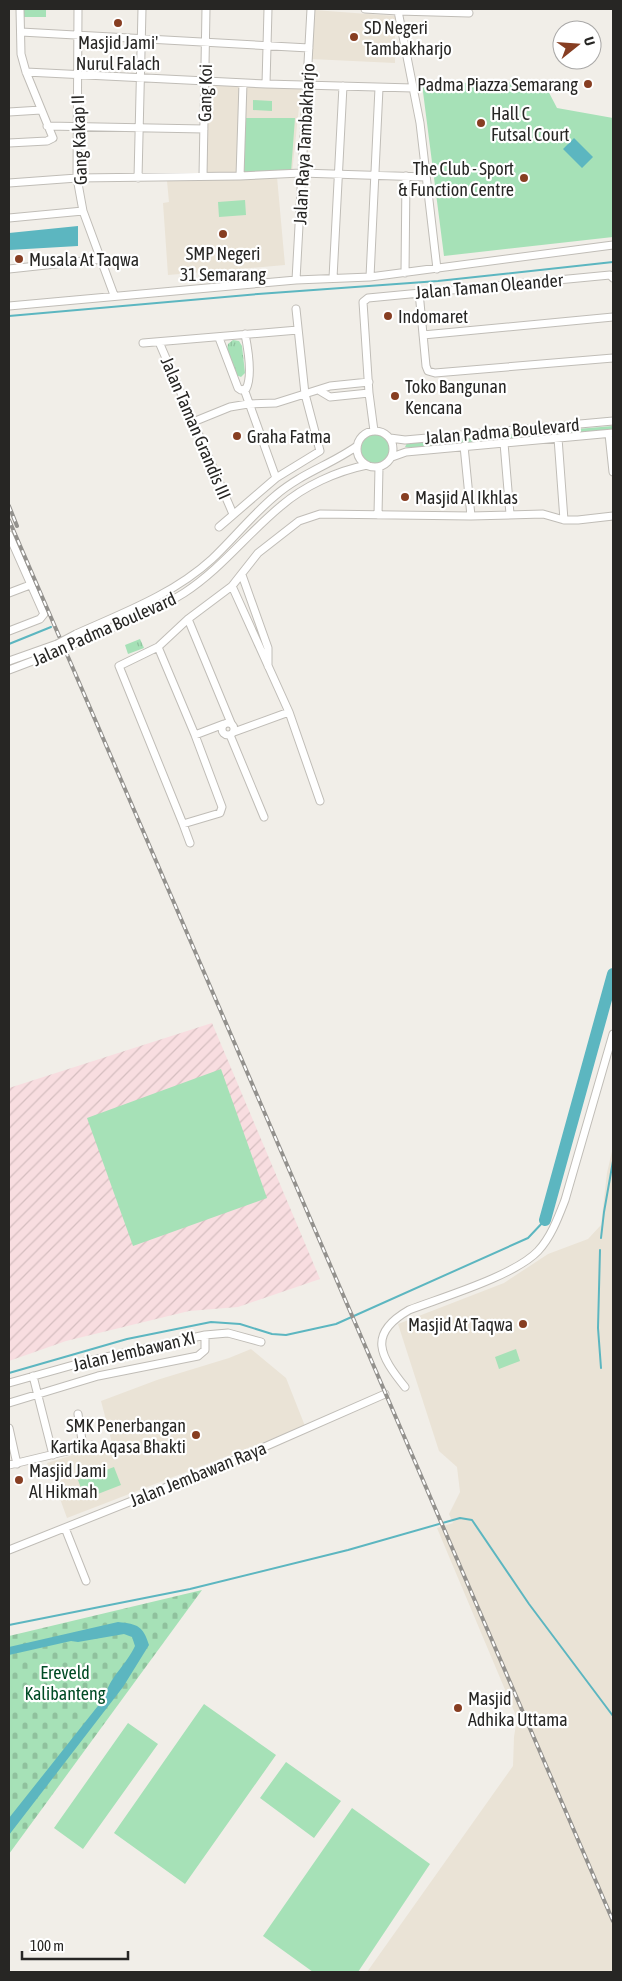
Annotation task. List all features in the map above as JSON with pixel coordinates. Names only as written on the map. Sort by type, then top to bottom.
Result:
[{"type":"street","points":[[9,143],[53,138],[53,134],[47,126],[26,72],[21,54],[20,9]]},
{"type":"street","name":"Gang Kakap II","points":[[78,9],[77,178],[83,211],[114,295]]},
{"type":"street","points":[[138,178],[142,78],[142,9]]},
{"type":"street","name":"Gang Koi","points":[[203,176],[206,9]]},
{"type":"street","points":[[266,84],[268,9]]},
{"type":"street","name":"Jalan Raya Tambakharjo","points":[[296,280],[312,9]]},
{"type":"street","points":[[365,9],[470,13]]},
{"type":"street","points":[[398,11],[413,88],[437,269]]},
{"type":"street","points":[[21,32],[309,48]]},
{"type":"street","points":[[26,72],[266,84],[413,88]]},
{"type":"street","points":[[240,176],[243,83]]},
{"type":"street","points":[[333,278],[343,86]]},
{"type":"street","points":[[370,277],[379,88]]},
{"type":"street","points":[[9,112],[41,110]]},
{"type":"street","points":[[47,126],[204,129]]},
{"type":"street","points":[[9,183],[77,178],[240,176],[301,173],[426,177]]},
{"type":"street","points":[[405,273],[406,176]]},
{"type":"street","points":[[9,218],[83,211]]},
{"type":"street","points":[[9,306],[296,280],[370,277],[613,245]]},
{"type":"street","points":[[9,269],[102,259]]},
{"type":"street","name":"Jalan Taman Oleander","points":[[368,382],[363,302],[368,298],[612,276]]},
{"type":"street","points":[[419,292],[426,366],[428,371],[435,374],[613,358]]},
{"type":"street","points":[[219,527],[276,478],[317,453],[321,448],[305,394],[296,309]]},
{"type":"street","points":[[423,335],[613,317]]},
{"type":"street","points":[[144,343],[298,330]]},
{"type":"street","points":[[245,334],[249,360],[248,384],[244,390],[276,478]]},
{"type":"street","points":[[219,338],[238,388],[244,390]]},
{"type":"street","name":"Jalan Taman Grandis III","points":[[159,342],[233,514]]},
{"type":"street","points":[[192,422],[230,407],[276,403],[320,391],[330,386],[368,382],[374,431]]},
{"type":"street","points":[[342,385],[343,395]]},
{"type":"street","points":[[320,391],[330,397],[369,393]]},
{"type":"street","name":"Jalan Padma Boulevard","points":[[390,438],[405,440],[613,421]]},
{"type":"street","points":[[374,431],[386,434],[393,444],[392,457],[389,462],[379,467],[367,466],[359,457],[357,446],[363,435],[374,431]]},
{"type":"street","points":[[611,433],[613,472]]},
{"type":"street","name":"Jalan Padma Boulevard","points":[[392,457],[406,452],[611,433]]},
{"type":"street","points":[[558,438],[564,520]]},
{"type":"street","points":[[504,443],[510,514]]},
{"type":"street","name":"Jalan Padma Boulevard","points":[[9,670],[78,638],[182,582],[212,559],[252,516],[278,493],[357,446]]},
{"type":"street","points":[[464,446],[471,516]]},
{"type":"street","name":"Jalan Padma Boulevard","points":[[78,638],[157,608],[184,593],[217,568],[281,506],[296,495],[350,469],[367,466]]},
{"type":"street","points":[[378,515],[379,467]]},
{"type":"street","points":[[190,843],[119,668],[120,664],[158,647],[188,619],[232,586],[258,554],[299,521],[320,514],[471,516],[543,514],[564,520],[613,516]]},
{"type":"street","points":[[9,535],[44,614],[40,620],[9,631]]},
{"type":"street","points":[[242,575],[268,648],[268,666]]},
{"type":"street","points":[[9,593],[30,585]]},
{"type":"street","points":[[232,586],[289,712],[320,801]]},
{"type":"street","points":[[188,619],[227,724]]},
{"type":"street","points":[[158,647],[195,735],[222,810],[211,816],[183,824]]},
{"type":"street","name":"Jalan Padma Boulevard","points":[[9,661],[58,648]]},
{"type":"street","points":[[227,724],[222,728],[223,733],[232,733],[289,712]]},
{"type":"street","points":[[195,735],[227,724],[234,727],[232,733],[264,818]]},
{"type":"street","points":[[405,1387],[394,1373],[382,1352],[383,1334],[388,1326],[408,1310],[494,1277],[529,1258],[543,1244],[556,1224],[565,1200],[613,1034]]},
{"type":"street","name":"Jalan Jembawan XI","points":[[9,1383],[110,1356],[205,1335],[228,1333],[261,1342]]},
{"type":"street","points":[[9,1403],[98,1376],[198,1356],[205,1350],[205,1335]]},
{"type":"street","points":[[33,1376],[53,1455]]},
{"type":"street","name":"Jalan Jembawan Raya","points":[[10,1550],[264,1448],[385,1394]]},
{"type":"street","points":[[78,1414],[83,1447]]},
{"type":"street","points":[[9,1428],[17,1464]]},
{"type":"street","points":[[9,1465],[92,1445]]},
{"type":"street","points":[[65,1528],[86,1581]]},
{"type":"street","points":[[9,1541],[10,1550]]},
{"type":"shaded area","name":"SD Negeri Tambakharjo","points":[[314,10],[395,16],[395,63],[311,59]]},
{"type":"shaded area","points":[[207,83],[301,88],[292,173],[205,175]]},
{"type":"shaded area","name":"SMP Negeri 31 Semarang","points":[[277,177],[285,265],[168,275],[163,203],[169,202],[167,181]]},
{"type":"shaded area","points":[[212,1023],[320,1279],[238,1307],[189,1311],[66,1341],[9,1361],[9,1088]]},
{"type":"shaded area","points":[[613,1147],[613,1972],[367,1972],[513,1766],[517,1718],[437,1528],[453,1523],[449,1514],[460,1492],[457,1467],[439,1451],[398,1324],[504,1283],[548,1254],[588,1239],[601,1225],[607,1173]]},
{"type":"shaded area","name":"SMK Penerbangan Kartika Aqasa Bhakti","points":[[251,1349],[286,1378],[305,1426],[67,1518],[47,1463],[112,1443],[101,1401]]},
{"type":"green space","points":[[24,9],[46,9],[46,17],[24,17]]},
{"type":"green space","name":"The Club - Sport & Function Centre","points":[[543,81],[557,108],[613,118],[613,237],[444,256],[422,84]]},
{"type":"green space","points":[[253,100],[272,101],[272,111],[253,110]]},
{"type":"green space","points":[[245,118],[295,118],[291,172],[242,174]]},
{"type":"green space","points":[[245,200],[246,215],[219,217],[218,202]]},
{"type":"green space","points":[[233,340],[239,341],[242,346],[245,373],[241,377],[236,375],[227,350],[228,344]]},
{"type":"green space","points":[[613,426],[613,431],[405,447],[407,443]]},
{"type":"green space","points":[[376,434],[386,439],[391,449],[386,459],[376,464],[366,459],[361,449],[366,439]]},
{"type":"green space","points":[[140,639],[144,648],[128,654],[125,645]]},
{"type":"green space","points":[[221,1069],[267,1198],[133,1246],[87,1118]]},
{"type":"green space","points":[[516,1349],[520,1361],[499,1369],[495,1357]]},
{"type":"green space","points":[[114,1467],[121,1485],[85,1499],[78,1480]]},
{"type":"green space","name":"Ereveld Kalibanteng","points":[[202,1590],[9,1854],[9,1636]]},
{"type":"green space","points":[[204,1704],[276,1755],[185,1884],[114,1833]]},
{"type":"green space","points":[[128,1723],[158,1744],[83,1849],[54,1828]]},
{"type":"green space","points":[[286,1762],[341,1801],[314,1838],[260,1798]]},
{"type":"green space","points":[[352,1808],[430,1864],[358,1972],[313,1972],[263,1936]]},
{"type":"water","points":[[574,138],[593,157],[582,168],[563,149]]},
{"type":"water","points":[[78,226],[78,246],[9,250],[9,233]]},
{"type":"water","points":[[118,1622],[139,1627],[149,1645],[123,1687],[9,1835],[9,1818],[105,1697],[110,1684],[135,1646],[132,1637],[124,1634],[78,1642],[71,1641],[9,1655],[9,1647]]},
{"type":"waterway","points":[[9,316],[258,294],[438,281],[613,262]]},
{"type":"waterway","points":[[9,644],[51,627]]},
{"type":"waterway","points":[[545,1220],[613,974]]},
{"type":"waterway","points":[[601,1238],[613,1161]]},
{"type":"waterway","points":[[9,1373],[127,1339],[211,1322],[240,1324],[272,1334],[286,1335],[336,1324],[528,1238],[545,1220]]},
{"type":"waterway","points":[[600,1250],[598,1328],[601,1368]]},
{"type":"waterway","points":[[9,1625],[190,1589],[348,1550],[460,1518],[472,1520],[529,1604],[613,1716]]},
{"type":"railway","points":[[9,506],[17,526]]},
{"type":"railway","points":[[9,520],[613,1921]]},
{"type":"place","name":"Masjid Jami' Nurul Falach","points":[[118,23]]},
{"type":"place","name":"SD Negeri Tambakharjo","points":[[354,37]]},
{"type":"place","name":"Padma Piazza Semarang","points":[[588,84]]},
{"type":"place","name":"Hall C Futsal Court","points":[[481,123]]},
{"type":"place","name":"The Club - Sport & Function Centre","points":[[524,178]]},
{"type":"place","name":"SMP Negeri 31 Semarang","points":[[223,234]]},
{"type":"place","name":"Musala At Taqwa","points":[[19,259]]},
{"type":"place","name":"Indomaret","points":[[388,316]]},
{"type":"place","name":"Toko Bangunan Kencana","points":[[395,396]]},
{"type":"place","name":"Graha Fatma","points":[[237,436]]},
{"type":"place","name":"Masjid Al Ikhlas","points":[[405,497]]},
{"type":"place","name":"Masjid At Taqwa","points":[[523,1324]]},
{"type":"place","name":"SMK Penerbangan Kartika Aqasa Bhakti","points":[[196,1435]]},
{"type":"place","name":"Masjid Jami Al Hikmah","points":[[19,1480]]},
{"type":"place","name":"Masjid Adhika Uttama","points":[[458,1708]]}]
